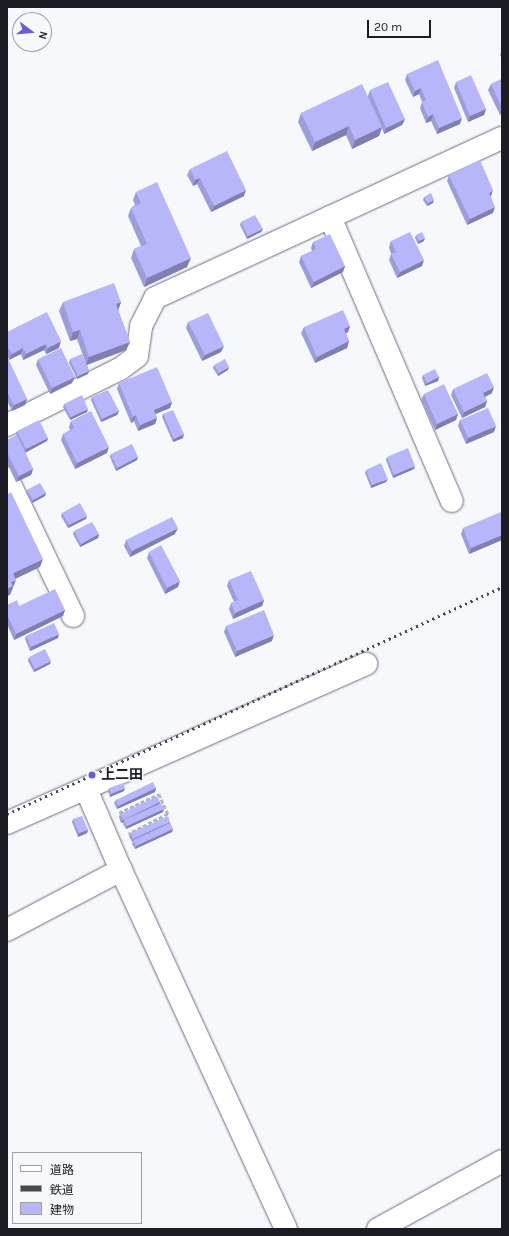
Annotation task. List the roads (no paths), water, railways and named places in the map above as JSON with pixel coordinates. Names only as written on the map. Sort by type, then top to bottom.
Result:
[{"type":"street","points":[[7,425],[120,369],[137,356],[141,326],[155,298],[502,138]]},
{"type":"street","points":[[330,217],[452,501]]},
{"type":"street","points":[[7,478],[73,616]]},
{"type":"street","points":[[7,824],[366,664]]},
{"type":"street","points":[[89,796],[120,870],[286,1229]]},
{"type":"street","points":[[7,930],[120,870]]},
{"type":"street","points":[[378,1229],[502,1161]]},
{"type":"railway","points":[[7,814],[502,587]]},
{"type":"place","name":"上二田","points":[[92,775]]}]
